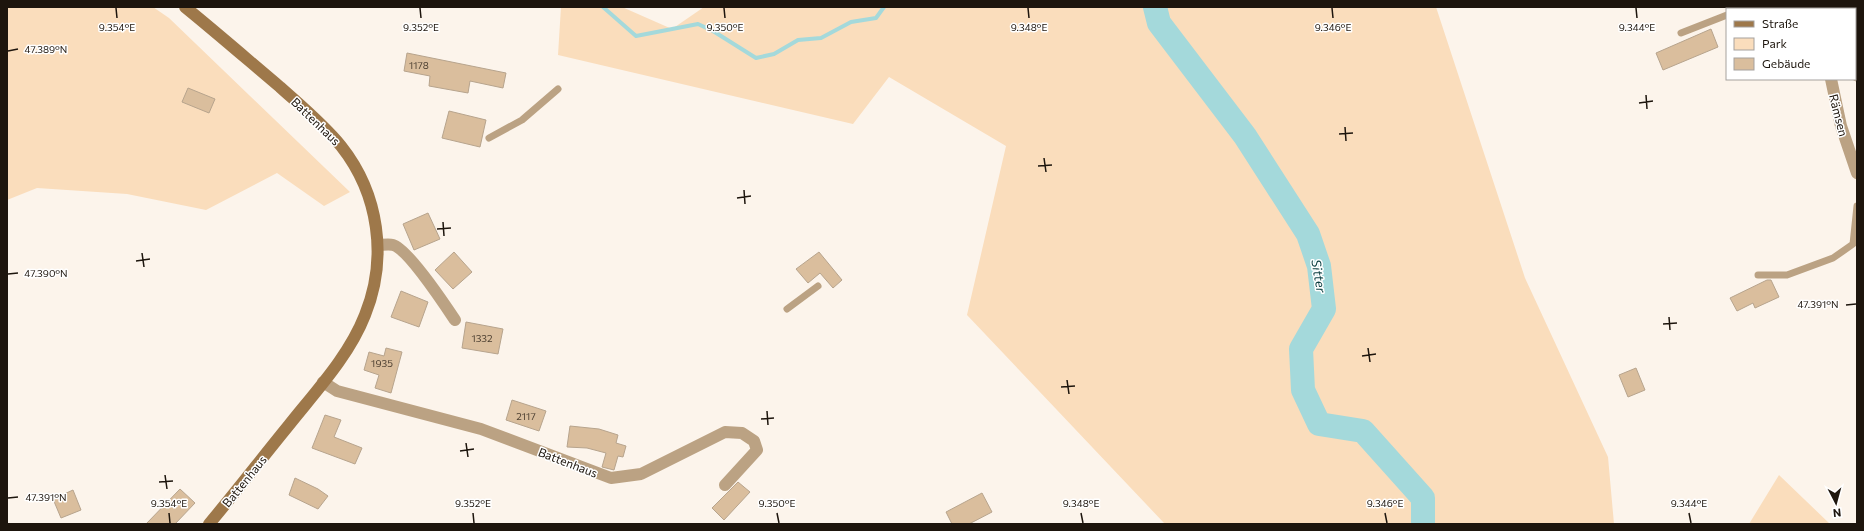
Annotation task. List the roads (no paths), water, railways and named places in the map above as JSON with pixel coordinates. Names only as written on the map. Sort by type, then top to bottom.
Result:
[{"type":"street","name":"Battenhaus","points":[[185,7],[306,110],[330,132],[342,146],[365,185],[375,217],[378,245],[375,282],[365,316],[350,344],[323,382],[209,524]]},
{"type":"street","name":"Rämsen","points":[[1831,80],[1841,126],[1857,173]]},
{"type":"street","points":[[378,245],[394,245],[401,250],[429,282],[455,320]]},
{"type":"street","name":"Battenhaus","points":[[323,382],[337,391],[481,429],[610,478],[641,474],[725,432],[742,433],[754,441],[757,450],[725,485]]},
{"type":"lane","points":[[1681,33],[1726,16]]},
{"type":"lane","points":[[489,138],[522,120],[558,89]]},
{"type":"lane","points":[[1758,275],[1787,275],[1833,258],[1853,244],[1857,206]]},
{"type":"lane","points":[[787,309],[818,286]]},
{"type":"waterway","points":[[603,7],[636,36],[698,24],[713,31],[756,58],[774,54],[798,40],[821,38],[851,22],[876,18],[884,7]]},
{"type":"waterway","name":"Sitter","points":[[1155,7],[1159,23],[1245,136],[1308,234],[1319,266],[1324,309],[1301,349],[1303,390],[1319,424],[1363,431],[1423,498],[1423,524]]}]
